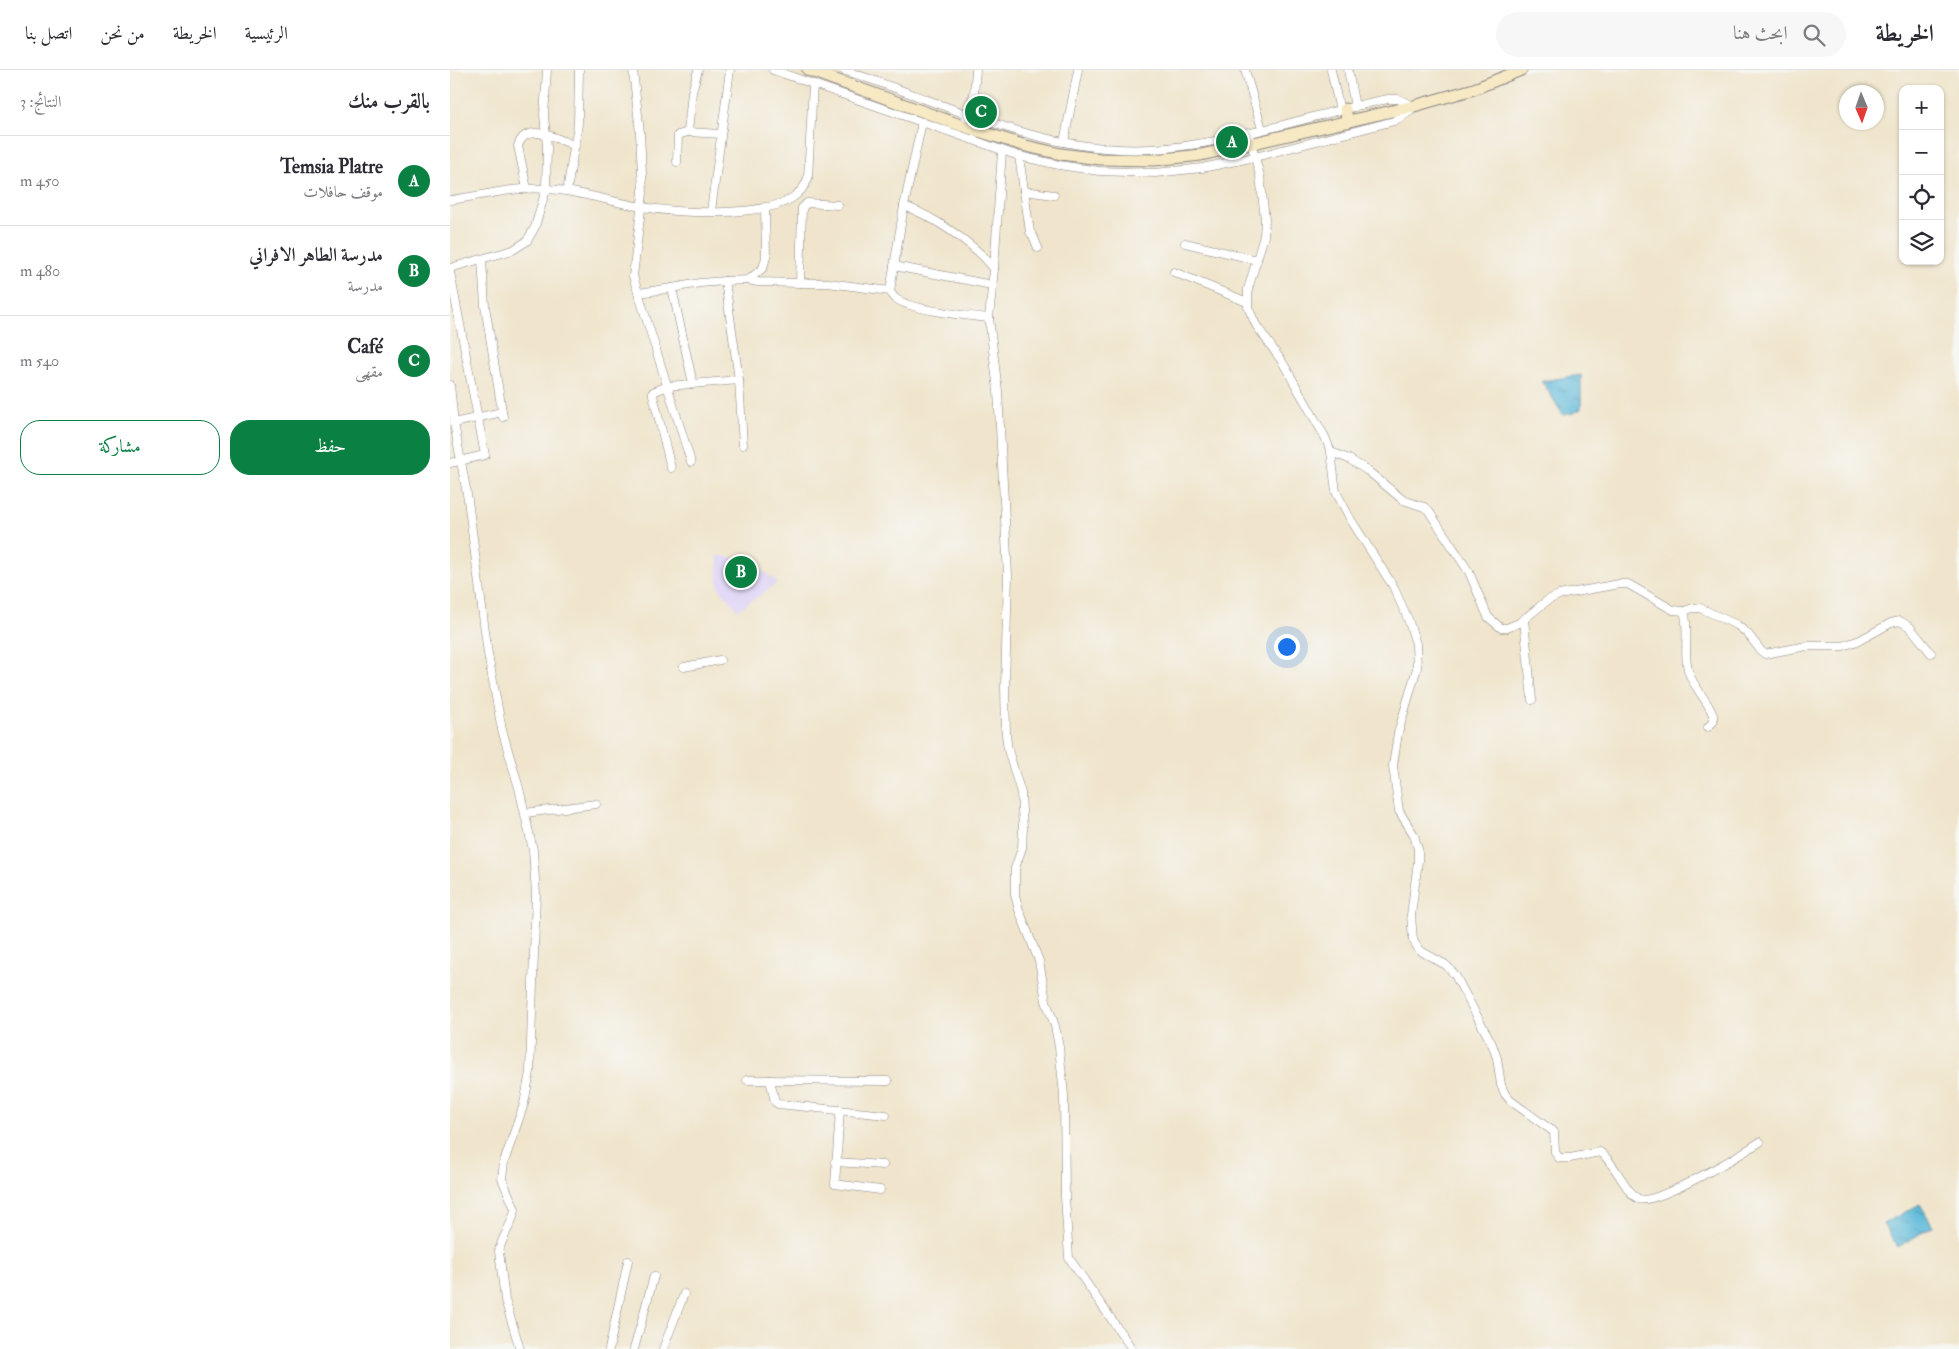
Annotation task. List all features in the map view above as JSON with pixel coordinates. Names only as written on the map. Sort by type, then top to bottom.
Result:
[{"type":"main road","points":[[808,70],[829,83],[961,131],[1026,146],[1072,149],[1119,160],[1201,156],[1414,106],[1474,89],[1521,70]]},
{"type":"main road","points":[[1346,109],[1348,122]]},
{"type":"main road","points":[[1072,149],[1077,168]]},
{"type":"main road","points":[[1118,172],[1119,160]]},
{"type":"street","points":[[450,268],[513,250],[527,241],[539,218],[546,188],[544,115],[547,70]]},
{"type":"street","points":[[567,191],[578,124],[579,70]]},
{"type":"street","points":[[633,70],[640,133],[643,207],[633,276],[691,462]]},
{"type":"street","points":[[688,132],[692,92],[698,70]]},
{"type":"street","points":[[711,211],[730,70]]},
{"type":"street","points":[[773,70],[813,84],[829,83]]},
{"type":"street","points":[[847,70],[967,114],[1072,149],[1128,150],[1199,144],[1388,99],[1398,99],[1414,106],[1394,121],[1255,157],[1202,168],[1155,173],[1118,172],[1077,168],[1019,156],[1002,151],[961,131],[967,114],[976,86],[976,70]]},
{"type":"street","points":[[1072,149],[1078,70]]},
{"type":"street","points":[[1245,70],[1262,129]]},
{"type":"street","points":[[1331,70],[1346,109]]},
{"type":"street","points":[[1346,109],[1348,70]]},
{"type":"street","points":[[450,200],[546,188],[643,207],[711,211],[766,207],[792,199],[805,187],[809,169],[813,84]]},
{"type":"street","points":[[924,117],[904,206],[890,290],[895,298],[918,307],[944,313],[989,318]]},
{"type":"street","points":[[677,162],[678,135],[688,132],[721,134]]},
{"type":"street","points":[[1248,132],[1263,190],[1265,219],[1264,236],[1248,289],[1247,302],[1250,314],[1283,363],[1321,429],[1331,452],[1336,492],[1393,586],[1408,618],[1416,644],[1417,668],[1398,733],[1393,766],[1399,811],[1414,835],[1418,849],[1411,915],[1413,940],[1418,950],[1446,965],[1455,975],[1492,1044],[1497,1058],[1503,1090],[1511,1101],[1554,1132],[1555,1152],[1558,1157],[1567,1159],[1600,1152],[1610,1161],[1632,1194],[1640,1200],[1652,1198],[1672,1190],[1727,1163],[1760,1142]]},
{"type":"street","points":[[527,189],[518,146],[519,140],[530,133],[546,134],[575,146]]},
{"type":"street","points":[[1002,151],[989,318],[998,391],[1008,575],[1004,687],[1006,743],[1021,793],[1024,828],[1022,848],[1015,868],[1015,895],[1039,961],[1046,1000],[1055,1026],[1059,1047],[1064,1095],[1065,1197],[1069,1258],[1132,1349]]},
{"type":"street","points":[[1019,156],[1030,232],[1038,248]]},
{"type":"street","points":[[1024,191],[1054,195]]},
{"type":"street","points":[[800,282],[802,208],[807,203],[838,205]]},
{"type":"street","points":[[904,206],[915,209],[959,237],[994,269]]},
{"type":"street","points":[[748,280],[760,271],[765,264],[766,207]]},
{"type":"street","points":[[1185,243],[1257,260]]},
{"type":"street","points":[[454,423],[478,416],[502,414],[485,306],[482,260]]},
{"type":"street","points":[[894,266],[992,285]]},
{"type":"street","points":[[450,272],[485,455],[450,463]]},
{"type":"street","points":[[1174,272],[1247,302]]},
{"type":"street","points":[[639,293],[700,283],[748,280],[758,282],[828,283],[890,290]]},
{"type":"street","points":[[725,281],[739,380],[743,446]]},
{"type":"street","points":[[672,288],[693,384]]},
{"type":"street","points":[[671,468],[653,392],[668,386],[739,380]]},
{"type":"street","points":[[450,385],[490,662],[502,730],[525,813],[533,850],[536,894],[532,1036],[528,1086],[504,1162],[504,1183],[515,1209],[500,1244],[499,1251],[506,1300],[520,1349]]},
{"type":"street","points":[[1331,452],[1349,459],[1368,471],[1398,497],[1428,510],[1469,572],[1488,617],[1501,628],[1507,628],[1524,620],[1553,597],[1570,592],[1623,584],[1635,587],[1673,610],[1684,611],[1700,608],[1741,628],[1751,637],[1760,652],[1766,654],[1807,646],[1843,646],[1900,621],[1910,627],[1931,653]]},
{"type":"street","points":[[1684,611],[1688,626],[1686,648],[1688,671],[1713,715],[1713,722],[1708,727]]},
{"type":"street","points":[[1524,620],[1532,700]]},
{"type":"street","points":[[684,667],[720,660]]},
{"type":"street","points":[[525,813],[596,804]]},
{"type":"street","points":[[747,1080],[888,1081]]},
{"type":"street","points":[[770,1080],[778,1104],[886,1115]]},
{"type":"street","points":[[840,1110],[835,1184],[880,1190]]},
{"type":"street","points":[[835,1162],[882,1165]]},
{"type":"street","points":[[609,1349],[628,1261]]},
{"type":"street","points":[[634,1349],[654,1276]]},
{"type":"street","points":[[662,1349],[684,1294]]},
{"type":"shaded area","points":[[718,555],[751,561],[778,583],[738,610],[718,587]]},
{"type":"water","points":[[1581,375],[1581,409],[1563,415],[1542,381]]},
{"type":"water","points":[[1920,1204],[1933,1226],[1898,1247],[1883,1224]]},
{"type":"place","name":"Café","points":[[981,112]]},
{"type":"place","name":"Temsia Platre","points":[[1232,142]]},
{"type":"place","name":"مدرسة الطاهر الافراني","points":[[741,572]]}]
